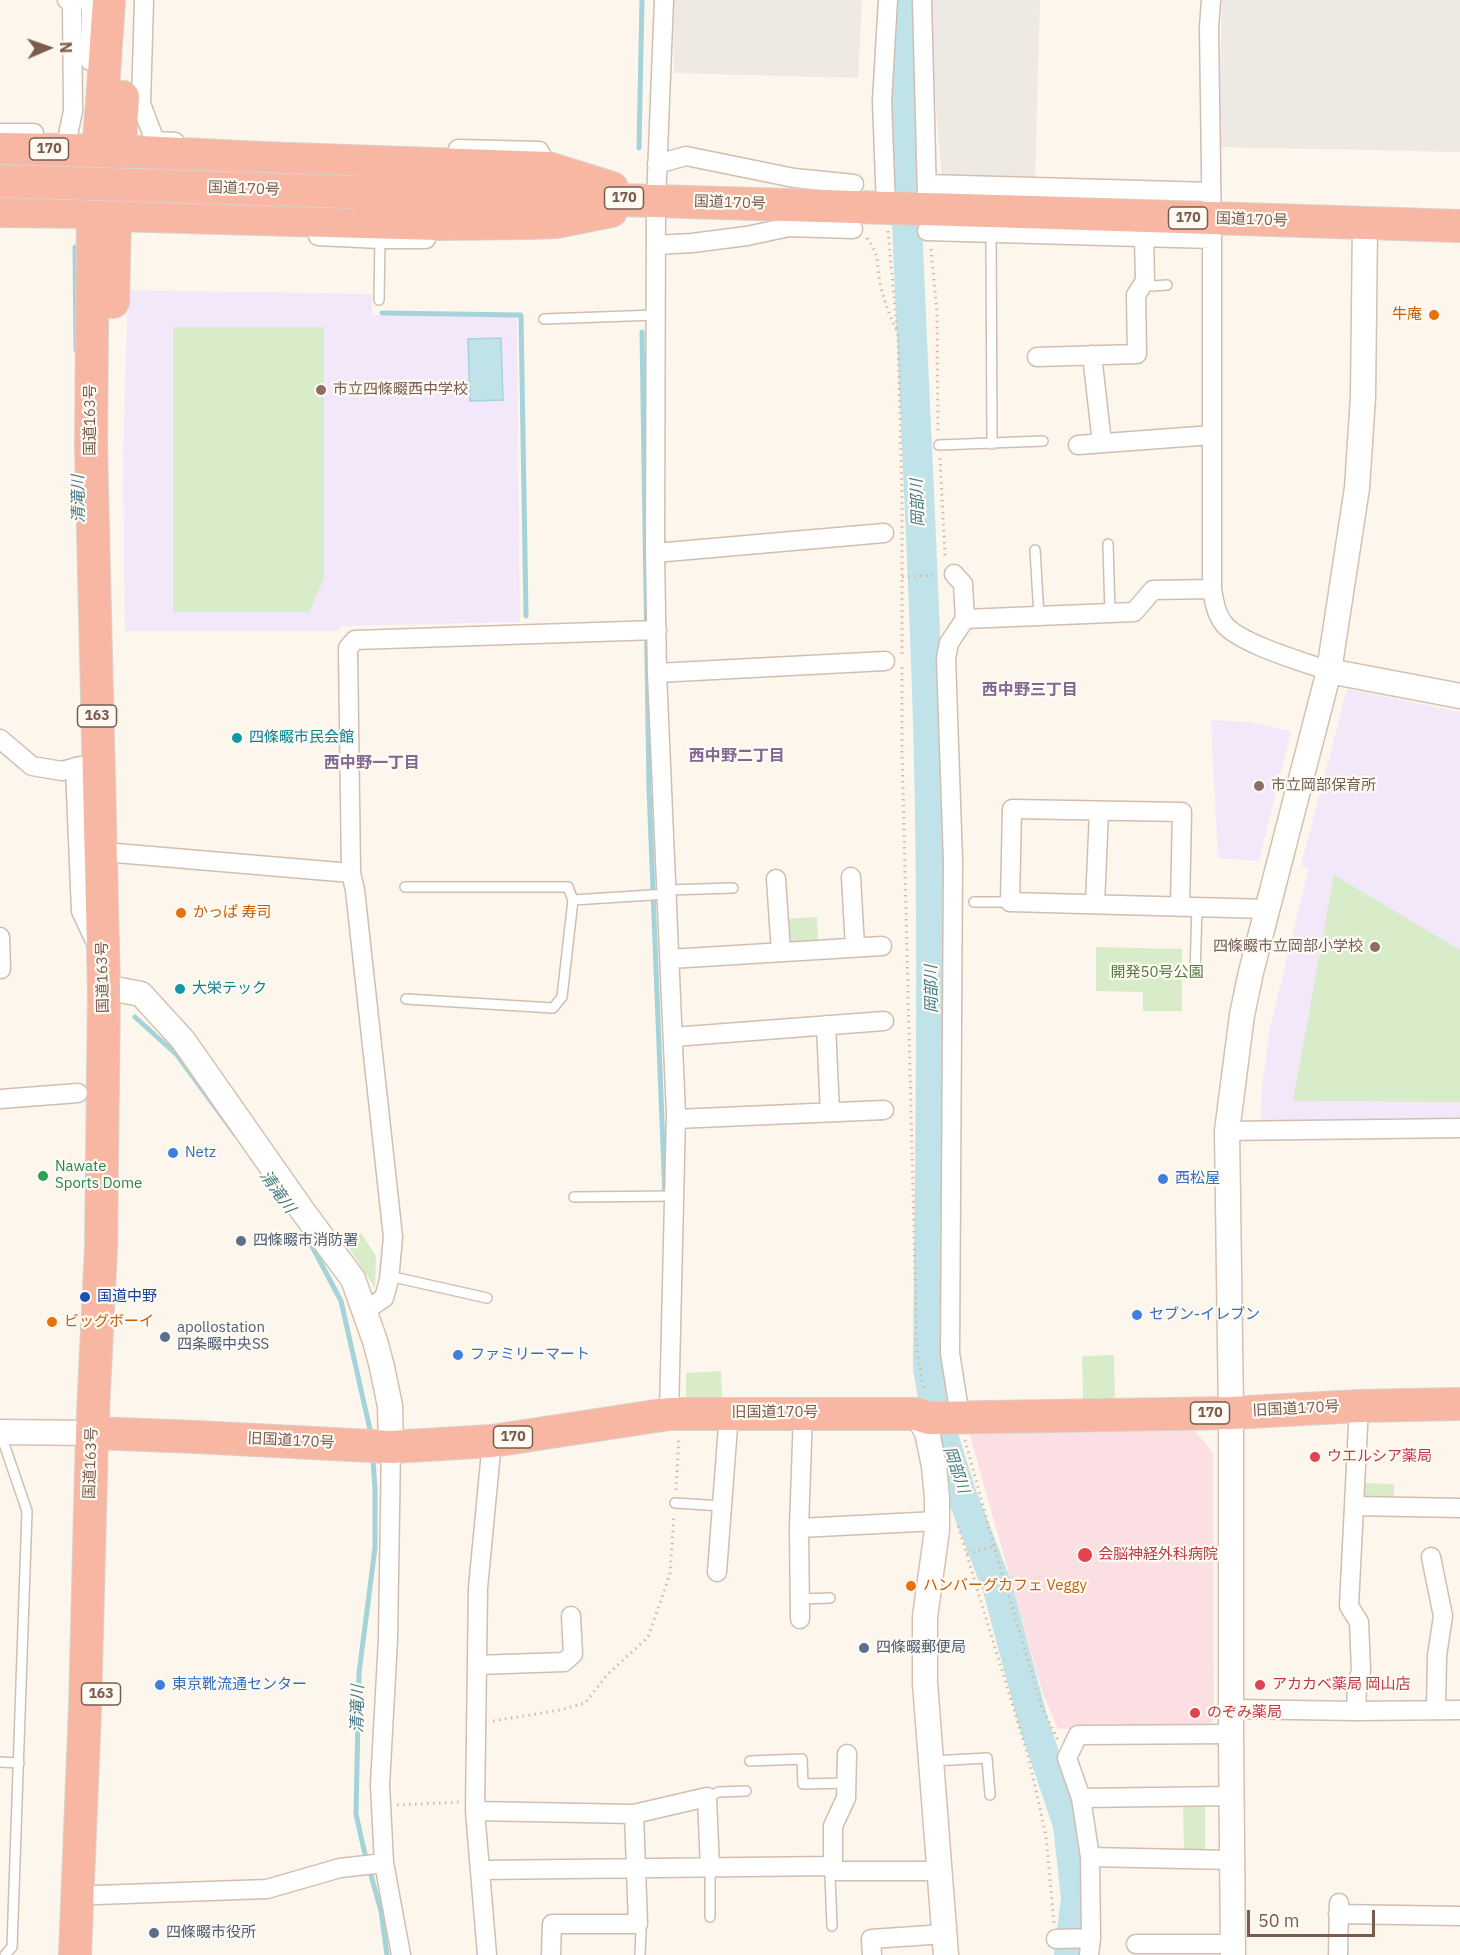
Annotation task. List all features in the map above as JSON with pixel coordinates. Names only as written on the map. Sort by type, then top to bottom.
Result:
[{"type":"highway","name":"国道163号","points":[[109,0],[102,103],[109,151]]},
{"type":"highway","name":"国道163号","points":[[112,990],[103,955],[87,765],[91,446],[109,151],[130,0]]},
{"type":"highway","name":"170","points":[[0,149],[548,168],[656,201]]},
{"type":"highway","name":"国道170号","points":[[0,181],[1460,226]]},
{"type":"highway","name":"170","points":[[0,211],[437,224],[556,222],[656,201]]},
{"type":"highway","name":"国道163号","points":[[94,1955],[101,1248],[116,853],[104,213]]},
{"type":"highway","name":"旧国道170号","points":[[100,1433],[391,1447],[492,1441],[675,1414],[802,1413],[960,1416],[1231,1413],[1359,1406],[1460,1404]]},
{"type":"highway","name":"国道163号","points":[[75,1955],[85,1708],[100,1433]]},
{"type":"street","points":[[144,0],[141,104],[155,141],[539,152],[548,168]]},
{"type":"street","points":[[664,0],[656,201],[655,553],[664,893],[676,1119],[668,1196],[675,1414]]},
{"type":"street","points":[[888,0],[882,101],[913,208]]},
{"type":"street","points":[[913,208],[922,0]]},
{"type":"street","points":[[1211,0],[1209,28],[1212,589],[1215,606],[1225,624],[1250,642],[1329,671],[1460,696]]},
{"type":"street","points":[[65,150],[73,111],[75,1],[91,10],[90,93],[102,103]]},
{"type":"street","points":[[0,133],[34,134]]},
{"type":"street","points":[[657,164],[686,156],[794,178],[854,184]]},
{"type":"street","points":[[913,208],[991,233],[1144,237],[1211,217]]},
{"type":"street","points":[[152,228],[380,239],[526,238],[556,222]]},
{"type":"street","points":[[1136,1944],[1233,1950],[1231,1413],[1227,1131],[1242,1015],[1329,671],[1357,488],[1363,397],[1365,223]]},
{"type":"street","points":[[656,245],[747,236],[789,227],[857,230]]},
{"type":"street","points":[[1037,357],[1137,354],[1136,295],[1145,281],[1144,237]]},
{"type":"street","points":[[1092,355],[1102,443]]},
{"type":"street","points":[[1078,445],[1212,435]]},
{"type":"street","points":[[655,553],[884,533]]},
{"type":"street","points":[[954,574],[963,584],[965,619],[949,644],[946,658],[953,861],[950,1353],[960,1416]]},
{"type":"street","points":[[965,619],[1134,612],[1153,590],[1212,589]]},
{"type":"street","points":[[364,1311],[384,1298],[393,1237],[355,890],[351,873],[348,648],[355,640],[657,630]]},
{"type":"street","points":[[657,673],[885,661]]},
{"type":"street","points":[[0,739],[32,766],[62,771],[87,765]]},
{"type":"street","points":[[1188,907],[1182,812],[1012,809],[1010,902],[1095,904],[1188,907],[1268,909]]},
{"type":"street","points":[[1095,904],[1099,811]]},
{"type":"street","points":[[116,853],[351,873]]},
{"type":"street","points":[[851,877],[855,947]]},
{"type":"street","points":[[776,879],[781,952]]},
{"type":"street","points":[[0,938],[1,969]]},
{"type":"street","points":[[669,959],[882,946]]},
{"type":"street","points":[[112,990],[141,994],[183,1040],[353,1279],[375,1341],[390,1406],[391,1447],[388,1639],[380,1785],[382,1863],[401,1955]]},
{"type":"street","points":[[673,1037],[884,1021]]},
{"type":"street","points":[[826,1025],[830,1112]]},
{"type":"street","points":[[0,1099],[78,1093]]},
{"type":"street","points":[[676,1119],[884,1110]]},
{"type":"street","points":[[1227,1131],[1460,1128]]},
{"type":"street","points":[[1356,1711],[1361,1670],[1359,1622],[1349,1606],[1359,1406]]},
{"type":"street","points":[[717,1572],[729,1413]]},
{"type":"street","points":[[800,1619],[799,1528],[802,1413]]},
{"type":"street","points":[[872,1955],[871,1939],[946,1945],[925,1683],[925,1617],[948,1523],[923,1416]]},
{"type":"street","points":[[0,1432],[100,1433]]},
{"type":"street","points":[[487,1955],[476,1806],[476,1724],[478,1587],[492,1441]]},
{"type":"street","points":[[1354,1506],[1460,1508]]},
{"type":"street","points":[[799,1528],[948,1523]]},
{"type":"street","points":[[1431,1557],[1443,1617],[1437,1656],[1436,1710]]},
{"type":"street","points":[[477,1665],[564,1662],[573,1654],[571,1616]]},
{"type":"street","points":[[1231,1709],[1460,1710]]},
{"type":"street","points":[[1056,1939],[1090,1947],[1090,1857],[1081,1798],[1067,1758],[1078,1735],[1231,1734]]},
{"type":"street","points":[[833,1869],[833,1826],[846,1798],[847,1754]]},
{"type":"street","points":[[1081,1798],[1231,1796]]},
{"type":"street","points":[[476,1806],[634,1814],[707,1797],[710,1868]]},
{"type":"street","points":[[551,1955],[552,1924],[638,1924],[634,1814]]},
{"type":"street","points":[[1090,1857],[1232,1860]]},
{"type":"street","points":[[96,1895],[267,1888],[340,1868],[382,1863]]},
{"type":"street","points":[[480,1870],[710,1868],[940,1871]]},
{"type":"street","points":[[1338,1955],[1338,1908],[1460,1916]]},
{"type":"lane","points":[[991,233],[992,444]]},
{"type":"lane","points":[[380,239],[380,300]]},
{"type":"lane","points":[[1145,281],[1152,286],[1167,285]]},
{"type":"lane","points":[[544,319],[656,315]]},
{"type":"lane","points":[[939,445],[1043,441]]},
{"type":"lane","points":[[1108,544],[1110,613]]},
{"type":"lane","points":[[1035,550],[1039,616]]},
{"type":"lane","points":[[405,887],[568,887],[573,900],[562,997],[554,1008],[406,999]]},
{"type":"lane","points":[[573,900],[733,888]]},
{"type":"lane","points":[[974,902],[1010,902]]},
{"type":"lane","points":[[1188,907],[1195,974]]},
{"type":"lane","points":[[574,1197],[668,1196]]},
{"type":"lane","points":[[389,1276],[487,1298]]},
{"type":"lane","points":[[0,1432],[27,1511],[12,1947],[5,1955]]},
{"type":"lane","points":[[675,1503],[722,1506]]},
{"type":"lane","points":[[800,1599],[830,1598]]},
{"type":"lane","points":[[931,1761],[987,1758],[990,1794]]},
{"type":"lane","points":[[750,1761],[802,1759],[803,1784],[846,1783]]},
{"type":"lane","points":[[0,1762],[19,1763]]},
{"type":"lane","points":[[707,1797],[718,1792],[746,1791]]},
{"type":"lane","points":[[710,1868],[710,1917]]},
{"type":"lane","points":[[832,1926],[830,1876],[833,1869]]},
{"type":"lane","points":[[638,1924],[641,1931],[640,1955]]},
{"type":"path","points":[[913,208],[898,334],[902,750],[917,1351],[923,1416]]},
{"type":"path","points":[[902,577],[954,574],[945,555],[939,445],[937,312],[932,257],[913,208]]},
{"type":"path","points":[[857,230],[877,252],[880,283],[888,313],[898,334]]},
{"type":"path","points":[[476,1724],[560,1710],[585,1702],[608,1674],[648,1636],[670,1574],[675,1503],[675,1414]]},
{"type":"path","points":[[960,1416],[994,1546],[1042,1708],[1067,1758]]},
{"type":"path","points":[[948,1523],[966,1554],[1029,1759],[1046,1836],[1056,1939]]},
{"type":"path","points":[[966,1554],[994,1546]]},
{"type":"path","points":[[398,1805],[476,1806]]},
{"type":"shaded area","points":[[673,0],[862,0],[858,78],[674,73]]},
{"type":"shaded area","points":[[931,0],[1040,0],[1035,181],[942,178],[929,31]]},
{"type":"shaded area","points":[[1222,0],[1460,0],[1460,152],[1218,147]]},
{"type":"shaded area","name":"市立四條畷西中学校","points":[[128,290],[372,294],[372,315],[517,317],[520,622],[342,626],[337,631],[125,631],[123,462]]},
{"type":"shaded area","name":"四條畷市立岡部小学校","points":[[1347,689],[1460,712],[1460,1120],[1266,1121],[1261,1118],[1262,1087],[1270,1027],[1309,868],[1301,865]]},
{"type":"shaded area","points":[[1211,720],[1248,722],[1291,731],[1259,861],[1218,858]]},
{"type":"shaded area","points":[[1195,1431],[1213,1453],[1214,1719],[1206,1726],[1058,1729],[1043,1694],[969,1432]]},
{"type":"green space","points":[[173,327],[324,327],[324,578],[309,612],[173,612]]},
{"type":"green space","points":[[1334,875],[1460,950],[1460,1102],[1293,1101]]},
{"type":"green space","points":[[817,917],[818,942],[788,944],[786,919]]},
{"type":"green space","name":"開発50号公園","points":[[1096,947],[1182,949],[1182,1011],[1143,1011],[1143,992],[1096,991]]},
{"type":"green space","points":[[361,1233],[376,1256],[375,1288],[346,1243]]},
{"type":"green space","points":[[1114,1355],[1115,1400],[1083,1400],[1082,1356]]},
{"type":"green space","points":[[721,1371],[722,1401],[694,1403],[686,1397],[686,1373]]},
{"type":"green space","points":[[1361,1483],[1394,1484],[1394,1501],[1361,1497]]},
{"type":"green space","points":[[1183,1805],[1205,1805],[1205,1853],[1184,1853]]},
{"type":"water","points":[[501,338],[503,400],[470,401],[468,339]]},
{"type":"waterway","points":[[639,148],[642,0]]},
{"type":"waterway","name":"岡部川","points":[[901,0],[930,803],[931,1045],[928,1368],[936,1413],[961,1493],[997,1586],[1034,1724],[1068,1825],[1076,1898],[1069,1955]]},
{"type":"waterway","name":"清滝川","points":[[75,247],[76,350]]},
{"type":"waterway","points":[[382,313],[521,315],[526,616]]},
{"type":"waterway","points":[[642,332],[649,789],[665,1198]]},
{"type":"waterway","name":"清滝川","points":[[135,1017],[177,1055],[235,1134]]},
{"type":"waterway","name":"清滝川","points":[[306,1235],[341,1301],[371,1434]]},
{"type":"waterway","name":"清滝川","points":[[373,1461],[375,1548],[359,1673],[356,1814],[381,1911],[387,1955]]},
{"type":"place","name":"牛庵","points":[[1434,315]]},
{"type":"place","name":"市立四條畷西中学校","points":[[321,390]]},
{"type":"place","name":"四條畷市民会館","points":[[237,738]]},
{"type":"place","name":"市立岡部保育所","points":[[1259,786]]},
{"type":"place","name":"かっぱ 寿司","points":[[181,913]]},
{"type":"place","name":"四條畷市立岡部小学校","points":[[1375,947]]},
{"type":"place","name":"大栄テック","points":[[180,989]]},
{"type":"place","name":"Netz","points":[[173,1153]]},
{"type":"place","name":"Nawate Sports Dome","points":[[43,1176]]},
{"type":"place","name":"西松屋","points":[[1163,1179]]},
{"type":"place","name":"四條畷市消防署","points":[[241,1241]]},
{"type":"place","name":"国道中野","points":[[85,1297]]},
{"type":"place","name":"セブン-イレブン","points":[[1137,1315]]},
{"type":"place","name":"ビッグボーイ","points":[[52,1322]]},
{"type":"place","name":"apollostation 四条畷中央SS","points":[[165,1337]]},
{"type":"place","name":"ファミリーマート","points":[[458,1355]]},
{"type":"place","name":"ウエルシア薬局","points":[[1315,1457]]},
{"type":"place","name":"会脳神経外科病院","points":[[1085,1555]]},
{"type":"place","name":"ハンバーグカフェ Veggy","points":[[911,1586]]},
{"type":"place","name":"四條畷郵便局","points":[[864,1648]]},
{"type":"place","name":"東京靴流通センター","points":[[160,1685]]},
{"type":"place","name":"アカカベ薬局 岡山店","points":[[1260,1685]]},
{"type":"place","name":"のぞみ薬局","points":[[1195,1713]]},
{"type":"place","name":"四條畷市役所","points":[[154,1933]]},
{"type":"district","name":"西中野三丁目","points":[[1030,690]]},
{"type":"district","name":"西中野二丁目","points":[[737,756]]},
{"type":"district","name":"西中野一丁目","points":[[372,763]]}]
